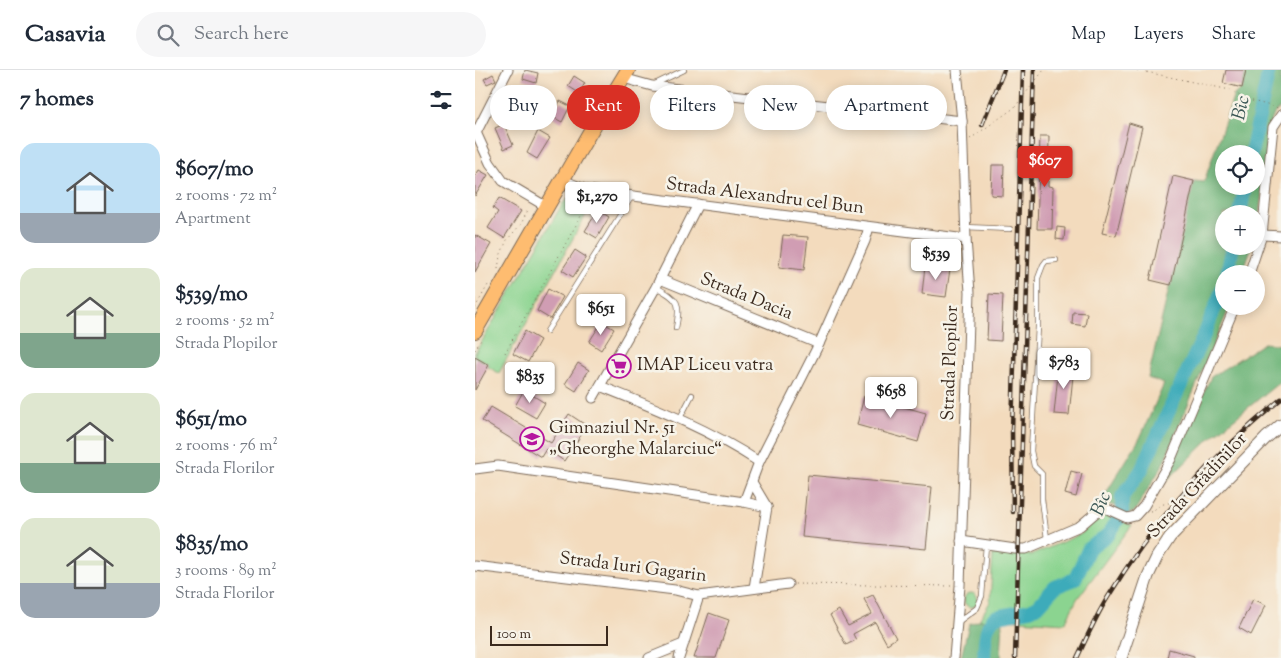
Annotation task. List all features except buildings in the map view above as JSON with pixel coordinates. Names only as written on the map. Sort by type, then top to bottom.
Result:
[{"type":"highway","points":[[480,332],[547,207],[625,74]]},
{"type":"street","points":[[508,70],[476,132],[479,148],[503,181],[547,207]]},
{"type":"street","name":"Strada Plopilor","points":[[955,658],[960,586],[969,292],[965,227],[963,122],[957,70]]},
{"type":"street","points":[[625,74],[650,85]]},
{"type":"street","points":[[734,95],[963,122]]},
{"type":"street","points":[[1265,206],[1273,127],[1281,114]]},
{"type":"street","name":"Strada Alexandru cel Bun","points":[[563,180],[587,190],[966,239]]},
{"type":"street","points":[[593,398],[658,283],[698,204]]},
{"type":"street","points":[[744,502],[759,462],[819,344],[865,241],[869,227]]},
{"type":"street","points":[[1265,235],[1281,236]]},
{"type":"street","name":"Strada Dacia","points":[[658,283],[819,344]]},
{"type":"street","points":[[961,541],[1019,550],[1031,548],[1080,526],[1100,509],[1105,508],[1127,518],[1135,516],[1140,512],[1171,458],[1231,315]]},
{"type":"street","points":[[599,386],[680,418],[724,440],[759,462]]},
{"type":"street","name":"Strada Grădinilor","points":[[1121,658],[1148,576],[1170,537],[1266,438],[1281,425]]},
{"type":"street","points":[[475,469],[499,466],[767,507]]},
{"type":"street","points":[[751,482],[767,507],[754,588]]},
{"type":"street","name":"Strada Iuri Gagarin","points":[[475,566],[675,590],[699,596],[788,584]]},
{"type":"street","points":[[679,658],[699,596]]},
{"type":"street","points":[[649,658],[683,644]]},
{"type":"lane","points":[[654,85],[684,70]]},
{"type":"lane","points":[[547,331],[631,196]]},
{"type":"lane","points":[[965,227],[1010,229]]},
{"type":"lane","points":[[1047,541],[1042,474],[1034,466],[1031,451],[1038,327],[1038,278],[1046,261],[1056,260]]},
{"type":"lane","points":[[658,283],[678,304],[676,328]]},
{"type":"lane","points":[[680,418],[692,395]]},
{"type":"lane","points":[[958,622],[977,608],[982,596],[986,545]]},
{"type":"path","points":[[963,142],[976,136],[1014,108],[1044,70]]},
{"type":"path","points":[[1137,70],[1230,90],[1245,98],[1281,109]]},
{"type":"path","points":[[562,202],[567,197],[583,196]]},
{"type":"path","points":[[505,353],[591,198],[595,198]]},
{"type":"path","points":[[495,274],[499,268],[500,256],[507,240],[521,224],[529,208]]},
{"type":"path","points":[[475,308],[491,280]]},
{"type":"path","points":[[475,350],[480,332]]},
{"type":"path","points":[[1140,512],[1154,510],[1158,506],[1177,502],[1195,510]]},
{"type":"path","points":[[788,584],[960,586]]},
{"type":"green space","points":[[1246,70],[1281,70],[1281,108],[1275,112],[1270,124],[1265,166],[1265,145],[1217,145],[1234,95],[1242,88]]},
{"type":"green space","points":[[1215,150],[1215,195],[1261,195],[1260,205],[1215,205],[1215,255],[1249,255],[1245,265],[1215,265],[1215,315],[1226,315],[1161,468],[1134,512],[1129,514],[1112,505],[1100,503],[1140,438],[1164,384],[1148,378],[1194,181],[1204,182]]},
{"type":"green space","points":[[578,197],[594,200],[499,373],[488,367],[489,364],[475,357],[475,353],[563,203],[568,199]]},
{"type":"green space","points":[[1264,343],[1281,345],[1281,381],[1213,436],[1160,487],[1211,377]]},
{"type":"green space","points":[[1103,514],[1132,525],[1077,599],[1065,623],[1003,619],[979,620],[990,602],[993,553],[1032,555],[1081,534]]},
{"type":"green space","points":[[971,593],[976,595],[978,600],[976,605],[971,607],[966,605],[964,600],[966,595]]},
{"type":"green space","points":[[1003,619],[1001,658],[961,658],[969,624],[979,620]]},
{"type":"waterway","name":"Bîc","points":[[1253,145],[1269,70]]},
{"type":"waterway","name":"Bîc","points":[[1242,205],[1243,195]]},
{"type":"waterway","name":"Bîc","points":[[1229,265],[1231,255]]},
{"type":"waterway","name":"Bîc","points":[[984,658],[987,630],[995,617],[1030,610],[1038,606],[1055,587],[1075,579],[1089,548],[1109,534],[1122,513],[1122,497],[1141,471],[1215,308]]},
{"type":"railway","points":[[982,125],[1004,70]]},
{"type":"railway","points":[[1013,512],[1012,430],[1023,70]]},
{"type":"railway","points":[[1015,658],[1034,70]]},
{"type":"railway","points":[[1077,658],[1108,597],[1126,568],[1165,515],[1208,466],[1281,399]]},
{"type":"place","name":"IMAP Liceu vatra","points":[[619,366]]},
{"type":"place","name":"Gimnaziul Nr. 51 „Gheorghe Malarciuc“","points":[[532,439]]}]
